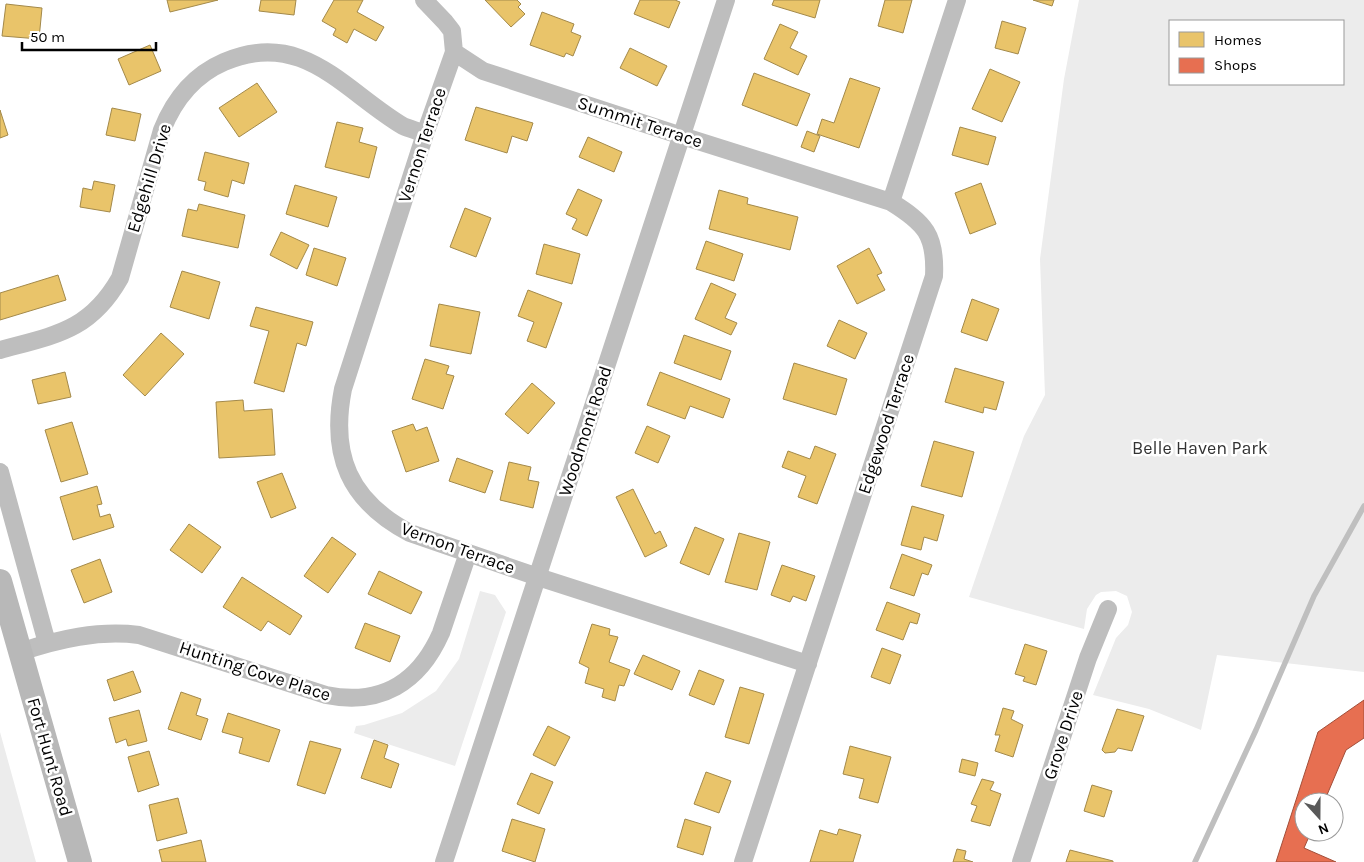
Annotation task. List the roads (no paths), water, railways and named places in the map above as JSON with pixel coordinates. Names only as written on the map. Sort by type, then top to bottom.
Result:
[{"type":"main road","name":"Fort Hunt Road","points":[[0,581],[80,862]]},
{"type":"street","points":[[424,0],[446,22],[452,31],[454,52]]},
{"type":"street","name":"Woodmont Road","points":[[444,862],[726,0]]},
{"type":"street","points":[[891,202],[957,0]]},
{"type":"street","name":"Vernon Terrace","points":[[454,52],[425,134],[343,389],[338,412],[338,434],[342,456],[350,476],[361,495],[376,511],[393,524],[410,533],[538,577],[808,664]]},
{"type":"street","name":"Summit Terrace","points":[[454,52],[483,71],[891,202]]},
{"type":"street","name":"Edgehill Drive","points":[[0,350],[56,335],[76,326],[96,311],[111,294],[120,278],[167,116],[189,86],[201,75],[217,65],[234,58],[256,53],[278,53],[296,56],[324,69],[404,126],[425,134]]},
{"type":"street","name":"Edgewood Terrace","points":[[743,862],[934,276],[935,258],[931,243],[924,229],[912,215],[891,202]]},
{"type":"street","points":[[0,472],[47,643],[20,652]]},
{"type":"street","name":"Hunting Cove Place","points":[[47,643],[103,633],[139,635],[326,695],[341,698],[362,698],[377,695],[395,688],[410,678],[423,665],[436,646],[468,553]]},
{"type":"street","name":"Grove Drive","points":[[1021,862],[1088,658],[1108,609]]},
{"type":"waterway","points":[[1195,862],[1256,730],[1314,596],[1364,506]]},
{"type":"park label","name":"Belle Haven Park","points":[[1200,448]]}]
